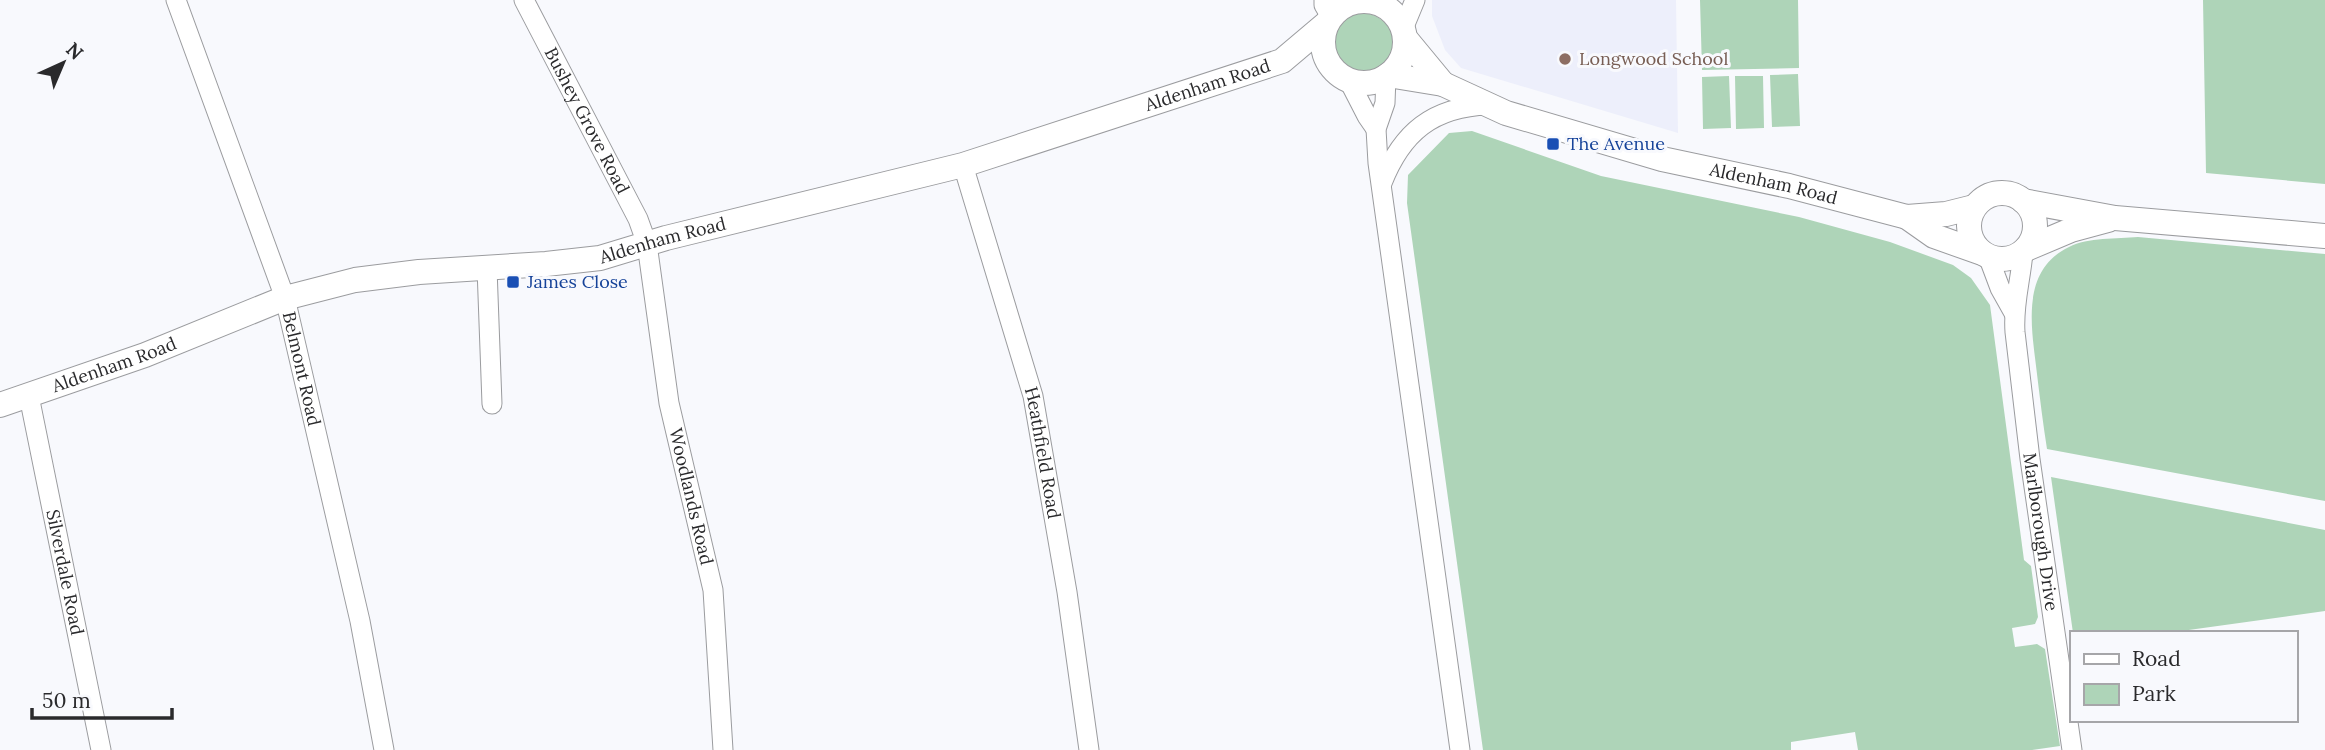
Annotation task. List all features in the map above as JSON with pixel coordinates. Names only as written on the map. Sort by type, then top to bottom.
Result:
[{"type":"main road","points":[[1374,1],[1397,18],[1404,34],[1402,59],[1387,76],[1375,82],[1362,83],[1345,79],[1325,58],[1323,34],[1328,13],[1345,5],[1374,1]]},
{"type":"main road","name":"Aldenham Road","points":[[0,405],[145,355],[285,298],[355,279],[600,258],[648,243],[963,165],[1282,61],[1328,13]]},
{"type":"main road","name":"Aldenham Road","points":[[1404,34],[1443,84]]},
{"type":"main road","name":"Aldenham Road","points":[[1282,61],[1321,68],[1345,79]]},
{"type":"main road","name":"Aldenham Road","points":[[1387,76],[1443,84],[1518,117],[1662,159],[1789,186],[1907,217],[1946,214],[1975,208]]},
{"type":"main road","points":[[2115,218],[2071,230],[2006,259],[1985,255],[1971,239],[1969,228],[1975,208],[1983,199],[1999,193],[2023,201],[2115,218],[2325,236]]},
{"type":"main road","points":[[2023,201],[2035,221],[2034,234],[2024,251]]},
{"type":"main road","name":"Aldenham Road","points":[[1907,217],[1934,236],[1985,255]]},
{"type":"street","name":"Belmont Road","points":[[176,0],[285,298],[360,621],[384,750]]},
{"type":"street","name":"Bushey Grove Road","points":[[523,0],[648,243]]},
{"type":"street","points":[[1404,34],[1415,0]]},
{"type":"street","points":[[1387,76],[1385,103],[1376,129],[1378,163],[1460,750]]},
{"type":"street","points":[[1345,79],[1376,129]]},
{"type":"street","points":[[1382,183],[1394,155],[1423,124],[1451,110],[1488,105]]},
{"type":"street","name":"Heathfield Road","points":[[963,165],[1033,397],[1067,592],[1089,750]]},
{"type":"street","name":"Woodlands Road","points":[[648,243],[669,403],[713,590],[723,750]]},
{"type":"street","name":"Marlborough Drive","points":[[2024,251],[2014,313],[2030,459],[2072,750]]},
{"type":"street","name":"Marlborough Drive","points":[[1985,255],[2014,313]]},
{"type":"street","points":[[487,268],[492,404]]},
{"type":"street","name":"Silverdale Road","points":[[29,396],[101,750]]},
{"type":"shaded area","name":"Longwood School","points":[[1432,0],[1676,0],[1678,133],[1461,68],[1445,50],[1432,16]]},
{"type":"green space","points":[[1700,0],[1798,0],[1799,68],[1702,70]]},
{"type":"green space","points":[[2203,0],[2325,0],[2325,184],[2206,173]]},
{"type":"green space","points":[[1362,13],[1380,19],[1388,27],[1394,45],[1388,63],[1380,71],[1362,77],[1344,71],[1336,63],[1330,45],[1336,27],[1344,19]]},
{"type":"green space","points":[[1798,74],[1800,126],[1772,127],[1770,75]]},
{"type":"green space","points":[[1729,76],[1731,128],[1703,129],[1702,77]]},
{"type":"green space","points":[[1735,76],[1763,76],[1764,128],[1736,129]]},
{"type":"green space","points":[[1472,131],[1601,176],[1799,217],[1890,242],[1953,265],[1971,278],[1990,305],[2024,560],[2031,566],[2038,617],[2035,624],[2012,628],[2015,647],[2037,644],[2045,649],[2060,746],[2032,750],[1858,750],[1855,732],[1791,742],[1791,750],[1483,750],[1407,203],[1408,175],[1449,133]]},
{"type":"green space","points":[[2138,237],[2325,254],[2325,501],[2047,449],[2032,321],[2032,303],[2042,271],[2053,258],[2077,244]]},
{"type":"green space","points":[[2051,477],[2325,530],[2325,611],[2181,631],[2073,631]]},
{"type":"place","name":"Longwood School","points":[[1565,59]]},
{"type":"place","name":"The Avenue","points":[[1553,144]]},
{"type":"place","name":"James Close","points":[[513,282]]}]
